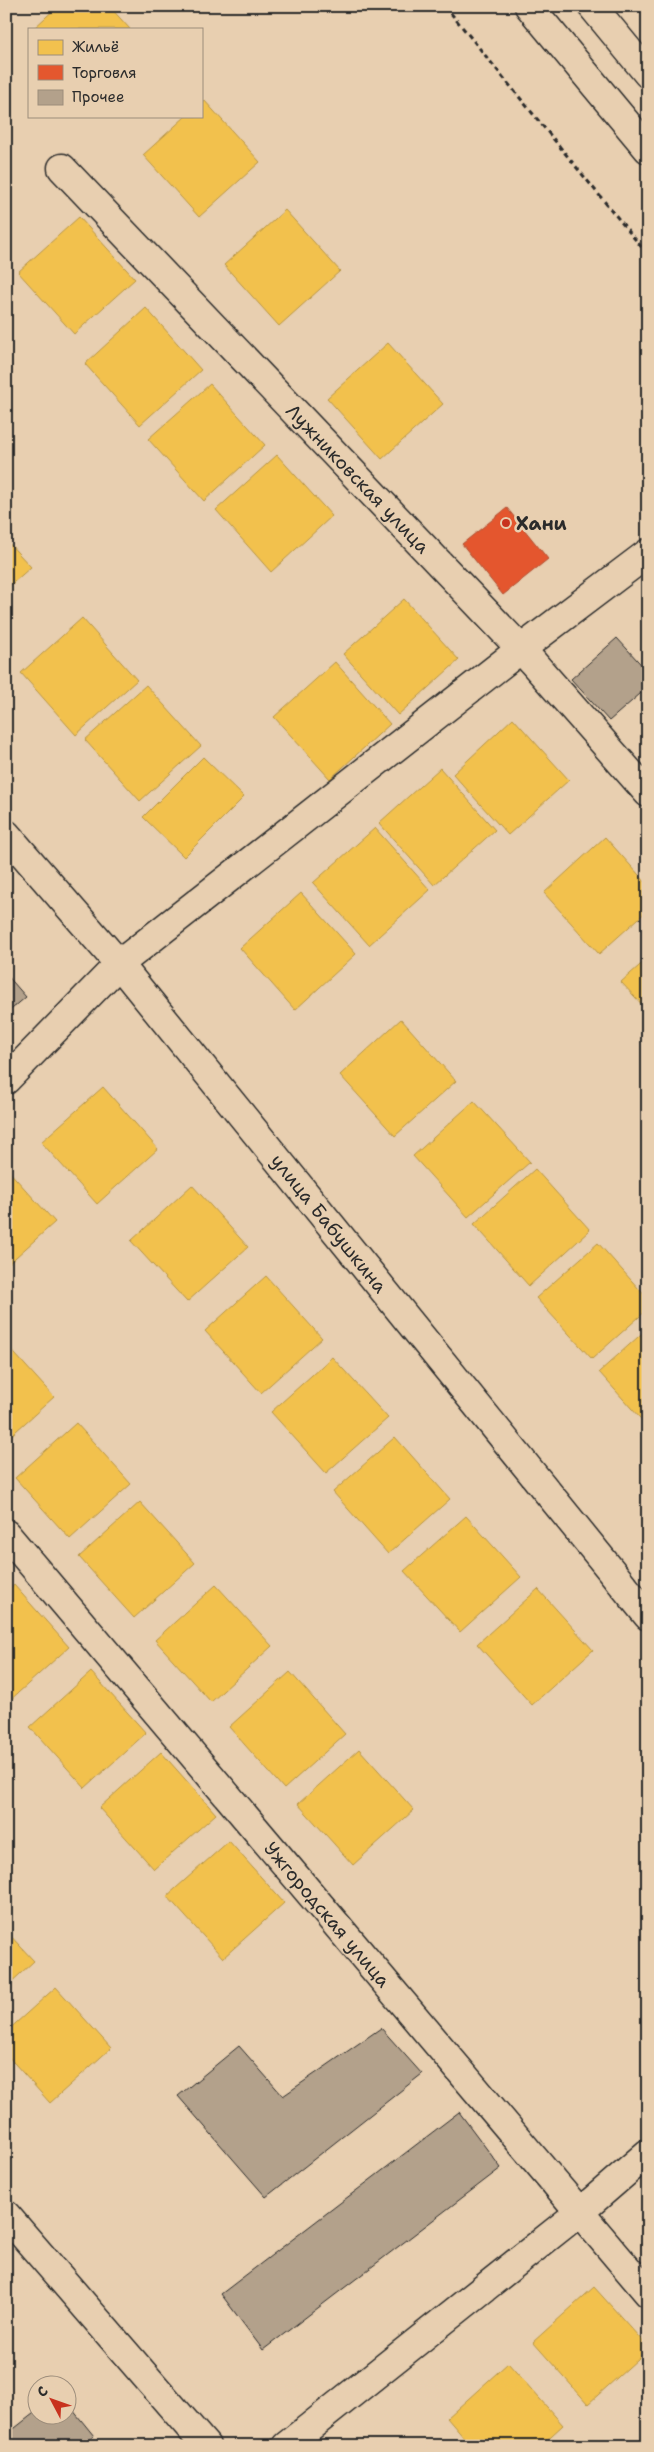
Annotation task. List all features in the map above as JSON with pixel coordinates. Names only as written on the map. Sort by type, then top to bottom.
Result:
[{"type":"street","points":[[529,6],[648,149]]},
{"type":"street","points":[[592,6],[648,74]]},
{"type":"street","name":"Лужниковская улица","points":[[62,168],[521,649],[648,793]]},
{"type":"street","points":[[6,1080],[119,964],[521,649],[648,553]]},
{"type":"street","name":"улица Бабушкина","points":[[6,834],[119,964],[648,1616]]},
{"type":"street","name":"Ужгородская улица","points":[[6,1534],[581,2211],[648,2293]]},
{"type":"street","points":[[286,2446],[581,2211],[648,2152]]},
{"type":"street","points":[[6,2215],[206,2446]]},
{"type":"path","points":[[445,6],[648,255]]},
{"type":"building: Жильё","points":[[58,6],[109,6],[129,28],[34,28]]},
{"type":"building: Жильё","points":[[204,100],[260,162],[199,217],[143,155],[184,118],[202,118],[202,102]]},
{"type":"building: Жильё","points":[[285,210],[340,271],[279,326],[224,265]]},
{"type":"building: Жильё","points":[[79,217],[135,279],[74,334],[18,272]]},
{"type":"building: Жильё","points":[[146,308],[201,370],[140,425],[85,364]]},
{"type":"building: Жильё","points":[[388,343],[443,404],[382,459],[327,398]]},
{"type":"building: Жильё","points":[[210,384],[265,445],[204,501],[148,439]]},
{"type":"building: Жильё","points":[[277,455],[332,516],[271,572],[216,510]]},
{"type":"building: Жильё","points":[[6,540],[31,567],[6,589]]},
{"type":"building: Жильё","points":[[404,599],[459,660],[398,715],[343,654]]},
{"type":"building: Жильё","points":[[82,618],[137,680],[76,735],[21,673]]},
{"type":"building: Жильё","points":[[335,662],[390,724],[330,779],[274,717]]},
{"type":"building: Жильё","points":[[146,685],[201,746],[140,801],[85,740]]},
{"type":"building: Жильё","points":[[513,718],[569,780],[508,835],[453,774]]},
{"type":"building: Жильё","points":[[203,757],[244,797],[184,857],[143,817]]},
{"type":"building: Жильё","points":[[440,768],[495,830],[434,885],[379,823]]},
{"type":"building: Жильё","points":[[375,828],[430,890],[369,945],[313,883]]},
{"type":"building: Жильё","points":[[605,837],[648,885],[648,910],[599,954],[544,893]]},
{"type":"building: Жильё","points":[[301,893],[356,954],[295,1010],[240,948]]},
{"type":"building: Жильё","points":[[648,958],[648,1011],[621,982]]},
{"type":"building: Жильё","points":[[401,1019],[456,1081],[395,1136],[340,1075]]},
{"type":"building: Жильё","points":[[103,1087],[158,1149],[97,1204],[41,1142]]},
{"type":"building: Жильё","points":[[474,1101],[530,1162],[468,1217],[413,1156]]},
{"type":"building: Жильё","points":[[6,1168],[55,1222],[6,1266]]},
{"type":"building: Жильё","points":[[535,1169],[590,1230],[529,1286],[474,1224]]},
{"type":"building: Жильё","points":[[192,1185],[248,1247],[187,1302],[131,1241]]},
{"type":"building: Жильё","points":[[598,1243],[648,1299],[648,1309],[592,1359],[536,1298]]},
{"type":"building: Жильё","points":[[266,1276],[322,1338],[261,1393],[205,1331]]},
{"type":"building: Жильё","points":[[648,1328],[648,1427],[599,1372]]},
{"type":"building: Жильё","points":[[6,1344],[54,1397],[6,1440]]},
{"type":"building: Жильё","points":[[332,1357],[388,1418],[326,1473],[271,1412]]},
{"type":"building: Жильё","points":[[76,1423],[131,1484],[70,1539],[15,1478]]},
{"type":"building: Жильё","points":[[395,1437],[450,1499],[388,1554],[333,1492]]},
{"type":"building: Жильё","points":[[140,1502],[195,1563],[134,1618],[79,1557]]},
{"type":"building: Жильё","points":[[466,1516],[521,1577],[460,1632],[404,1571]]},
{"type":"building: Жильё","points":[[14,1585],[69,1647],[8,1702],[6,1700],[6,1592]]},
{"type":"building: Жильё","points":[[216,1585],[272,1646],[211,1702],[155,1640]]},
{"type":"building: Жильё","points":[[538,1589],[593,1650],[532,1705],[477,1644]]},
{"type":"building: Жильё","points":[[91,1672],[146,1733],[85,1788],[30,1727]]},
{"type":"building: Жильё","points":[[290,1672],[345,1734],[284,1789],[229,1727]]},
{"type":"building: Жильё","points":[[359,1749],[414,1810],[353,1865],[298,1804]]},
{"type":"building: Жильё","points":[[161,1752],[216,1814],[154,1869],[99,1808]]},
{"type":"building: Жильё","points":[[229,1841],[284,1903],[223,1958],[167,1896]]},
{"type":"building: Жильё","points":[[6,1931],[34,1961],[6,1987]]},
{"type":"building: Жильё","points":[[56,1987],[111,2048],[50,2103],[6,2054],[6,2032]]},
{"type":"building: Жильё","points":[[594,2287],[648,2347],[648,2350],[588,2404],[533,2342]]},
{"type":"building: Жильё","points":[[508,2363],[563,2425],[540,2446],[471,2446],[447,2418]]},
{"type":"building: Торговля","points":[[507,508],[548,559],[503,595],[462,544]]},
{"type":"building: Прочее","points":[[617,638],[648,672],[648,687],[609,721],[571,679]]},
{"type":"building: Прочее","points":[[6,974],[26,997],[6,1014]]},
{"type":"building: Прочее","points":[[381,2028],[422,2074],[266,2197],[178,2096],[239,2046],[283,2096]]},
{"type":"building: Прочее","points":[[459,2112],[501,2168],[263,2350],[221,2294]]},
{"type":"building: Прочее","points":[[78,2416],[94,2436],[81,2446],[6,2446],[6,2435],[28,2418],[28,2424],[78,2424]]},
{"type":"place","name":"Хани","points":[[506,523]]}]
